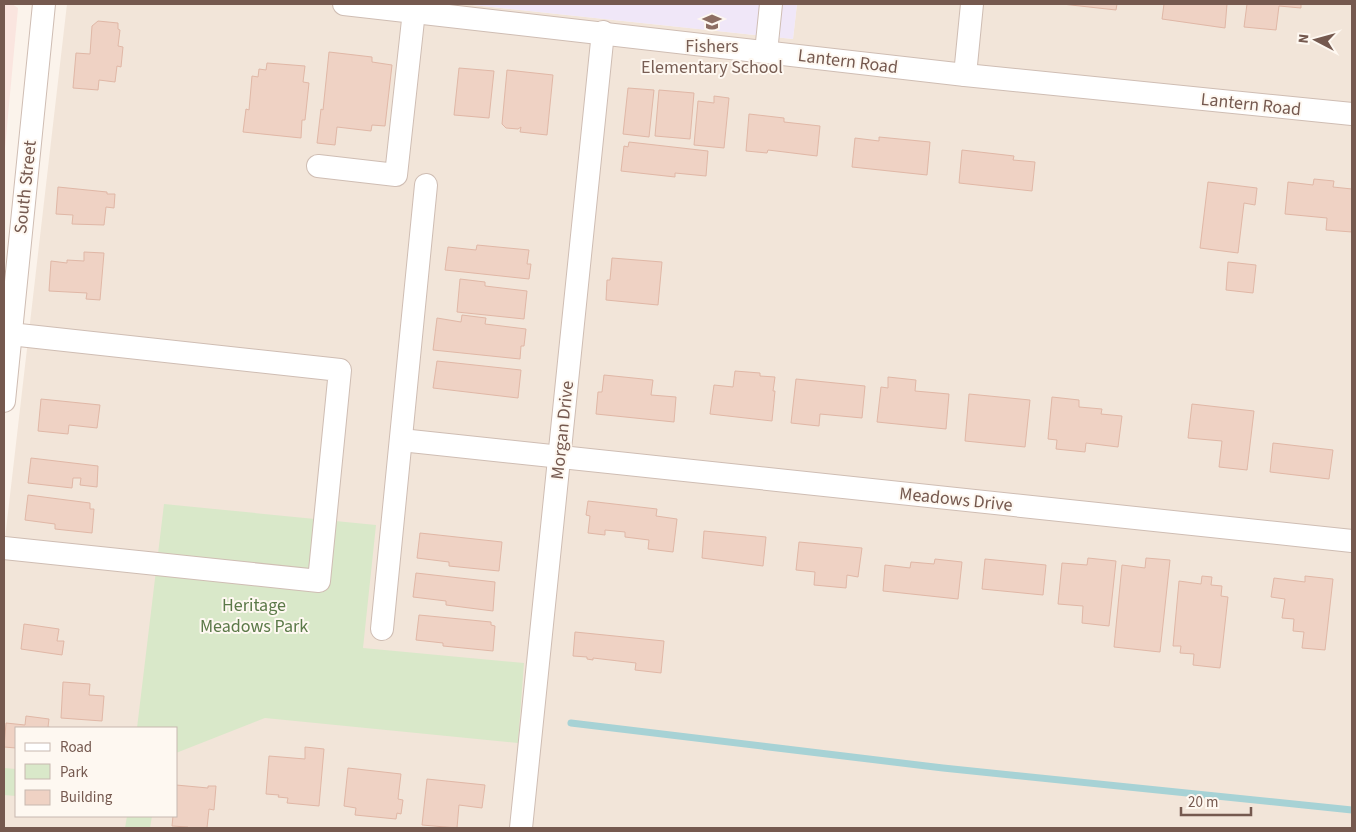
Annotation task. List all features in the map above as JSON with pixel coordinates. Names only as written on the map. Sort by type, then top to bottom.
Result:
[{"type":"street","name":"South Street","points":[[4,401],[7,332],[44,4]]},
{"type":"street","name":"Lantern Road","points":[[344,4],[603,32],[965,75],[1352,109]]},
{"type":"street","points":[[766,52],[771,4]]},
{"type":"street","points":[[965,75],[972,4]]},
{"type":"street","points":[[318,166],[396,175],[414,11]]},
{"type":"street","name":"Morgan Drive","points":[[521,828],[603,32]]},
{"type":"street","points":[[382,629],[426,185]]},
{"type":"street","points":[[4,548],[319,581],[340,370],[7,332]]},
{"type":"street","name":"Meadows Drive","points":[[402,440],[1352,541]]},
{"type":"shaded area","points":[[4,4],[12,4],[18,8],[4,159]]},
{"type":"shaded area","points":[[67,4],[463,4],[793,39],[797,4],[1352,4],[1352,828],[4,828],[4,547]]},
{"type":"shaded area","name":"Fishers Elementary School","points":[[463,4],[797,4],[793,39]]},
{"type":"green space","name":"Heritage Meadows Park","points":[[164,504],[376,525],[363,648],[524,663],[518,743],[265,718],[178,752],[178,727],[137,727]]},
{"type":"green space","points":[[4,768],[15,769],[15,796],[4,795]]},
{"type":"green space","points":[[127,817],[152,817],[150,828],[125,828]]},
{"type":"building","points":[[1062,4],[1117,4],[1116,10]]},
{"type":"building","points":[[1164,4],[1227,4],[1225,28],[1162,19]]},
{"type":"building","points":[[1247,4],[1301,4],[1301,8],[1279,6],[1276,30],[1244,27]]},
{"type":"building","points":[[98,21],[118,23],[118,29],[120,30],[118,46],[123,47],[121,67],[117,66],[115,82],[99,80],[98,90],[73,88],[76,53],[90,54],[92,26]]},
{"type":"building","points":[[329,52],[372,57],[372,62],[392,65],[385,126],[372,125],[371,131],[337,127],[335,145],[317,143],[321,109],[323,110]]},
{"type":"building","points":[[267,63],[305,66],[303,82],[309,83],[305,120],[302,120],[301,138],[243,132],[246,109],[249,110],[252,76],[258,77],[259,69],[266,70]]},
{"type":"building","points":[[459,68],[494,71],[489,118],[454,115]]},
{"type":"building","points":[[507,70],[553,75],[547,135],[520,132],[521,127],[518,129],[506,128],[502,124]]},
{"type":"building","points":[[628,88],[654,90],[649,137],[623,134]]},
{"type":"building","points":[[659,90],[694,93],[690,139],[655,136]]},
{"type":"building","points":[[714,96],[729,98],[724,148],[694,145],[698,101],[714,103]]},
{"type":"building","points":[[749,114],[784,118],[784,122],[820,126],[817,156],[768,150],[767,153],[746,151]]},
{"type":"building","points":[[879,137],[930,142],[927,175],[852,167],[855,138],[879,141]]},
{"type":"building","points":[[629,142],[708,151],[706,176],[675,173],[675,177],[621,171],[624,146],[628,147]]},
{"type":"building","points":[[962,150],[1014,156],[1013,160],[1035,162],[1032,191],[959,183]]},
{"type":"building","points":[[1314,179],[1334,181],[1333,187],[1352,189],[1352,232],[1326,230],[1327,218],[1285,214],[1288,182],[1313,185]]},
{"type":"building","points":[[1208,182],[1257,188],[1255,205],[1244,203],[1238,253],[1200,248]]},
{"type":"building","points":[[58,187],[115,194],[114,208],[106,207],[104,225],[72,224],[73,215],[56,214]]},
{"type":"building","points":[[477,245],[529,250],[527,264],[531,264],[529,279],[445,270],[448,247],[476,250]]},
{"type":"building","points":[[84,252],[104,253],[100,300],[86,299],[87,293],[49,291],[51,261],[67,263],[67,260],[84,261]]},
{"type":"building","points":[[612,258],[662,262],[658,305],[606,300],[607,280],[610,280]]},
{"type":"building","points":[[1228,262],[1256,265],[1253,293],[1226,290]]},
{"type":"building","points":[[460,279],[485,282],[485,286],[527,291],[524,319],[457,312]]},
{"type":"building","points":[[462,315],[486,318],[485,324],[526,329],[524,346],[521,346],[520,359],[433,350],[437,318],[461,322]]},
{"type":"building","points":[[437,361],[521,370],[518,398],[433,388]]},
{"type":"building","points":[[735,371],[760,373],[760,376],[775,377],[772,421],[710,414],[714,385],[733,387]]},
{"type":"building","points":[[604,375],[653,380],[651,395],[676,397],[674,422],[596,414],[598,392],[602,392]]},
{"type":"building","points":[[888,377],[916,380],[915,391],[949,394],[946,429],[877,422],[881,387],[888,388]]},
{"type":"building","points":[[796,379],[865,386],[862,418],[820,414],[819,426],[791,423]]},
{"type":"building","points":[[969,394],[1030,400],[1025,447],[965,441]]},
{"type":"building","points":[[1052,397],[1079,400],[1079,407],[1102,409],[1101,414],[1122,416],[1118,447],[1086,443],[1085,452],[1056,449],[1057,440],[1048,439]]},
{"type":"building","points":[[41,399],[100,405],[97,428],[69,425],[68,434],[38,431]]},
{"type":"building","points":[[1192,404],[1254,411],[1247,470],[1219,467],[1222,441],[1188,438]]},
{"type":"building","points":[[1273,443],[1333,450],[1329,479],[1270,472]]},
{"type":"building","points":[[31,458],[98,466],[97,487],[80,485],[81,478],[73,478],[72,488],[28,483]]},
{"type":"building","points":[[28,495],[90,503],[90,509],[94,509],[92,533],[55,529],[55,524],[25,520]]},
{"type":"building","points":[[588,501],[657,509],[656,516],[677,519],[673,552],[648,549],[649,540],[625,537],[625,532],[605,530],[605,535],[588,533],[590,516],[586,515]]},
{"type":"building","points":[[704,531],[766,537],[763,566],[702,558]]},
{"type":"building","points":[[420,533],[502,542],[499,571],[449,566],[449,562],[417,558]]},
{"type":"building","points":[[799,542],[862,548],[858,577],[847,575],[846,588],[814,585],[815,572],[796,570]]},
{"type":"building","points":[[1088,558],[1116,561],[1109,626],[1082,623],[1083,606],[1058,604],[1062,563],[1087,565]]},
{"type":"building","points":[[1146,558],[1170,560],[1160,652],[1114,647],[1122,565],[1145,568]]},
{"type":"building","points":[[935,559],[962,562],[958,599],[883,591],[885,565],[910,568],[911,562],[934,564]]},
{"type":"building","points":[[985,559],[1046,565],[1043,595],[982,589]]},
{"type":"building","points":[[416,573],[495,582],[493,611],[446,605],[446,601],[413,597]]},
{"type":"building","points":[[1202,576],[1212,577],[1211,585],[1222,586],[1221,596],[1228,597],[1220,668],[1193,665],[1194,654],[1180,653],[1181,646],[1173,646],[1179,581],[1201,584]]},
{"type":"building","points":[[1305,576],[1333,579],[1325,650],[1302,648],[1304,632],[1293,631],[1294,619],[1282,618],[1285,599],[1271,597],[1274,578],[1305,582]]},
{"type":"building","points":[[419,615],[491,622],[491,625],[495,626],[493,651],[443,646],[443,643],[416,640]]},
{"type":"building","points":[[24,624],[59,629],[57,641],[64,641],[62,655],[21,649]]},
{"type":"building","points":[[575,632],[664,641],[661,673],[635,670],[636,663],[593,658],[593,660],[587,659],[587,657],[573,656]]},
{"type":"building","points":[[63,682],[90,684],[89,695],[104,696],[102,721],[61,718]]},
{"type":"building","points":[[26,716],[49,719],[48,727],[15,727],[15,748],[4,747],[6,723],[25,725]]},
{"type":"building","points":[[305,747],[324,749],[319,806],[287,803],[288,798],[266,794],[269,756],[305,759]]},
{"type":"building","points":[[348,768],[401,774],[398,799],[403,800],[401,814],[397,813],[396,819],[355,815],[356,808],[344,806]]},
{"type":"building","points":[[427,779],[485,785],[482,808],[459,805],[457,828],[422,825]]},
{"type":"building","points":[[178,785],[208,788],[208,786],[216,786],[214,810],[209,809],[207,828],[172,826],[173,817],[178,817]]},
{"type":"waterway","points":[[571,723],[943,768],[1352,810]]},
{"type":"place","name":"Fishers Elementary School","points":[[712,22]]}]
